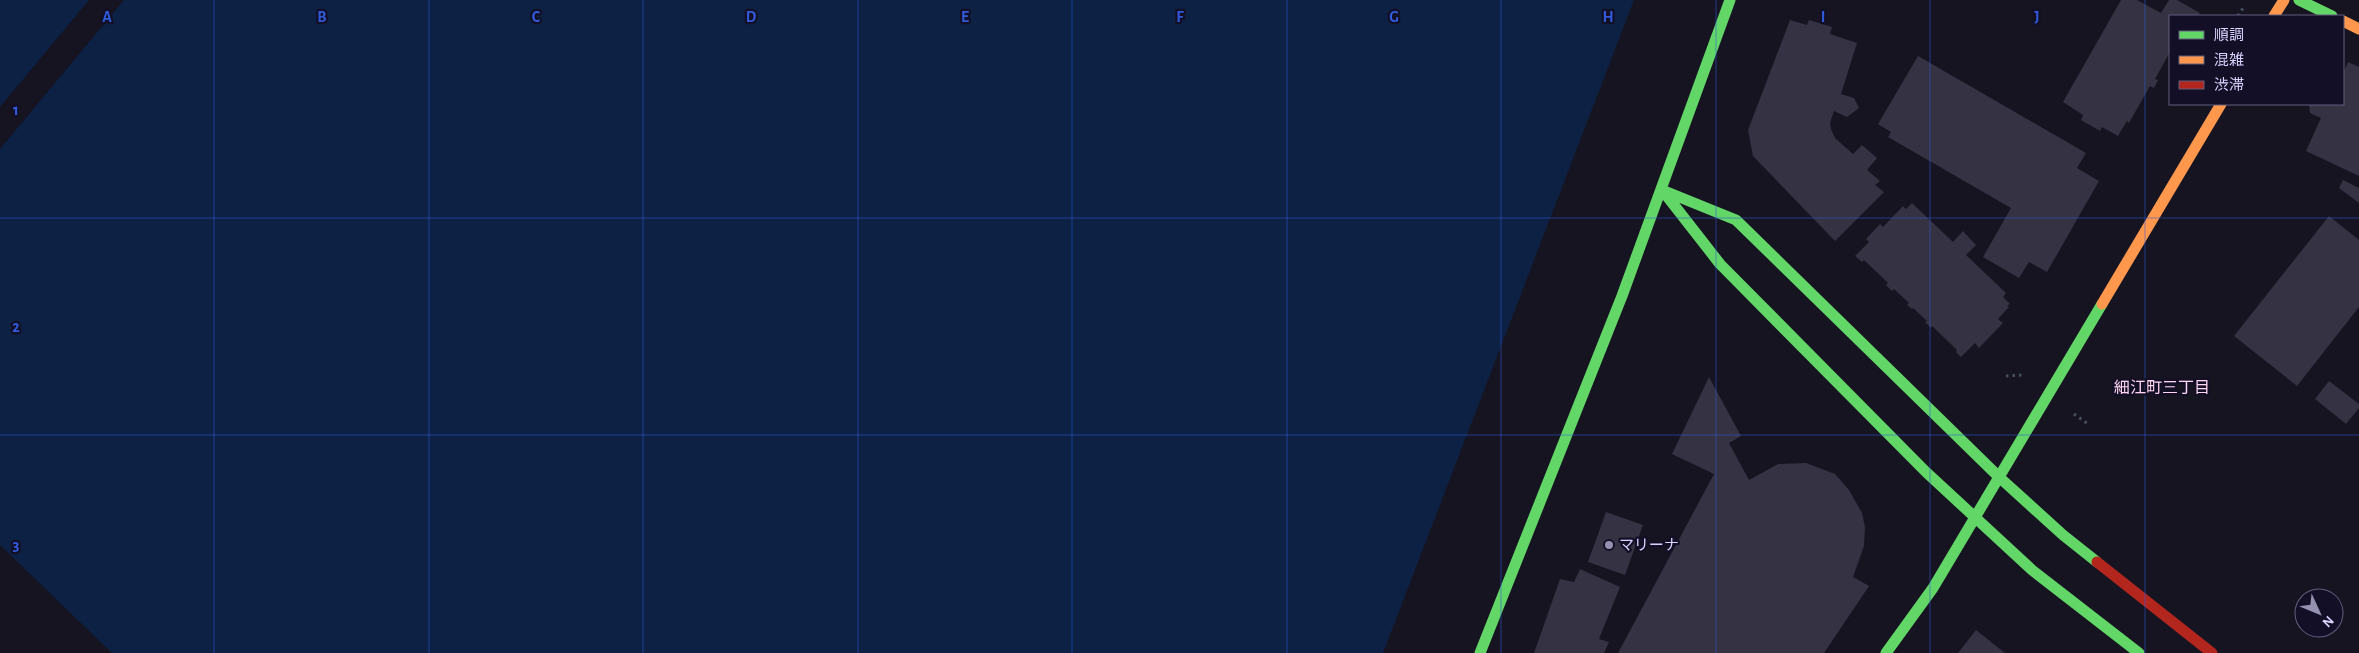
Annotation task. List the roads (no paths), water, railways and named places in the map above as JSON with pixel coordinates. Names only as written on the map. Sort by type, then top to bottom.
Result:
[{"type":"street","points":[[1480,653],[1662,190],[1730,0]]},
{"type":"street","points":[[2275,15],[2284,0]]},
{"type":"street","points":[[2299,0],[2330,15]]},
{"type":"street","points":[[2344,22],[2359,29]]},
{"type":"street","points":[[1886,653],[1933,588],[2221,105]]},
{"type":"street","points":[[1662,190],[1736,220],[1999,477],[2063,535],[2212,653]]},
{"type":"street","points":[[1662,190],[1720,264],[1974,519],[2032,570],[2139,653]]},
{"type":"water","points":[[0,0],[89,0],[0,107]]},
{"type":"water","points":[[124,0],[1634,0],[1383,653],[112,653],[0,545],[0,149]]},
{"type":"place","name":"マリーナ","points":[[1609,545]]},
{"type":"district","name":"細江町三丁目","points":[[2162,388]]}]
